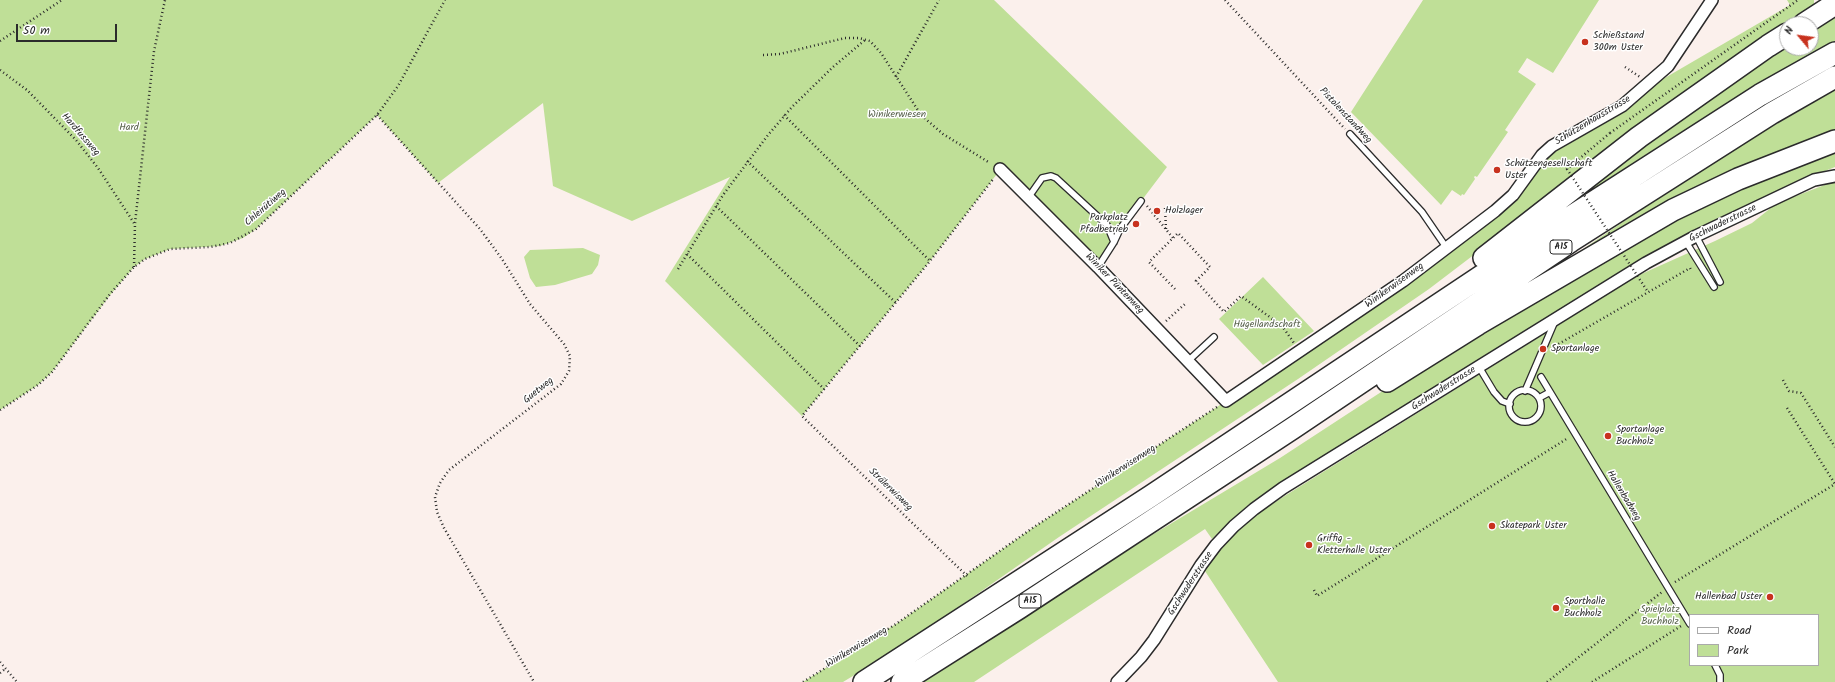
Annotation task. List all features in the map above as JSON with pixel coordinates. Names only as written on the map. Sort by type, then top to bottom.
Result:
[{"type":"highway","points":[[1815,16],[1833,0]]},
{"type":"highway","points":[[1817,16],[1835,4]]},
{"type":"highway","points":[[1354,359],[1381,333],[1462,276],[1639,137],[1779,39]]},
{"type":"highway","name":"A15","points":[[864,682],[1145,501],[1354,359],[1654,162],[1760,95],[1835,52]]},
{"type":"highway","name":"A15","points":[[902,682],[1019,608],[1293,428],[1571,240],[1766,117],[1835,77]]},
{"type":"highway","points":[[1293,428],[1315,426],[1478,324],[1672,210],[1738,179],[1835,142]]},
{"type":"street","name":"Schützenhausstrasse","points":[[1446,247],[1495,212],[1512,195],[1542,155],[1552,146],[1622,106],[1657,77],[1668,66],[1712,0]]},
{"type":"street","name":"Winiker Püntenweg","points":[[1000,169],[1098,267],[1226,401]]},
{"type":"street","name":"Gschwaderstrasse","points":[[1117,682],[1146,651],[1201,564],[1234,526],[1283,488],[1646,263],[1696,236],[1814,180],[1835,176]]},
{"type":"street","name":"Winikerwisenweg","points":[[1226,401],[1300,352],[1402,281],[1446,247]]},
{"type":"lane","name":"Pistolenstandweg","points":[[1350,134],[1422,212],[1446,247]]},
{"type":"lane","points":[[1028,198],[1042,178],[1051,176],[1056,178],[1107,225],[1114,242]]},
{"type":"lane","points":[[1098,267],[1114,242],[1120,229],[1141,201]]},
{"type":"lane","points":[[1696,236],[1720,282]]},
{"type":"lane","points":[[1686,242],[1714,287]]},
{"type":"lane","points":[[1525,391],[1555,319]]},
{"type":"lane","points":[[1188,361],[1214,337]]},
{"type":"lane","points":[[1478,368],[1494,392],[1502,401],[1510,404]]},
{"type":"lane","name":"Hallenbadweg","points":[[1541,377],[1689,623]]},
{"type":"lane","points":[[1525,391],[1535,394],[1539,398],[1541,403],[1539,414],[1531,421],[1520,421],[1512,415],[1510,404],[1515,395],[1525,391]]},
{"type":"lane","points":[[1539,398],[1550,392]]},
{"type":"lane","points":[[1716,666],[1720,675],[1720,682]]},
{"type":"path","points":[[0,41],[62,0]]},
{"type":"path","points":[[134,267],[135,223],[154,52],[165,0]]},
{"type":"path","name":"Chleirütiweg","points":[[0,410],[38,385],[52,372],[110,294],[134,267],[145,259],[170,249],[220,246],[243,238],[256,229],[377,115],[398,86],[445,0]]},
{"type":"path","points":[[896,77],[939,0]]},
{"type":"path","name":"Pistolenstandweg","points":[[1225,0],[1350,134]]},
{"type":"path","points":[[1648,292],[1567,169],[1610,133],[1798,0]]},
{"type":"path","points":[[687,254],[824,389],[930,261],[1000,169],[955,141],[930,123],[913,105],[876,46],[866,40],[845,38],[780,54],[763,55]]},
{"type":"path","points":[[678,269],[716,206],[747,161],[784,115],[833,67],[866,40]]},
{"type":"path","name":"Hardfussweg","points":[[0,70],[27,90],[76,140],[98,168],[135,223]]},
{"type":"path","name":"Guetweg","points":[[377,115],[480,229],[502,259],[530,304],[564,344],[570,356],[569,372],[561,384],[449,470],[440,482],[435,497],[436,512],[444,528],[534,682]]},
{"type":"path","points":[[784,115],[930,261]]},
{"type":"path","points":[[747,161],[896,303]]},
{"type":"path","points":[[1141,201],[1147,206],[1173,238]]},
{"type":"path","points":[[716,206],[860,346]]},
{"type":"path","points":[[1165,208],[1166,230]]},
{"type":"path","points":[[1175,289],[1149,262],[1178,233],[1210,267],[1196,281],[1224,312],[1241,296],[1243,296],[1282,326],[1300,352]]},
{"type":"path","points":[[1552,352],[1555,346],[1690,268],[1694,274]]},
{"type":"path","points":[[1157,330],[1185,304]]},
{"type":"path","points":[[1783,380],[1789,391],[1801,394],[1835,447]]},
{"type":"path","name":"Strälerwisweg","points":[[824,389],[802,416],[967,576]]},
{"type":"path","name":"Winikerwisenweg","points":[[803,682],[896,624],[1034,528],[1226,401]]},
{"type":"path","points":[[1547,682],[1667,587],[1835,484],[1787,408]]},
{"type":"path","points":[[1314,590],[1317,596],[1574,434]]},
{"type":"path","points":[[1592,682],[1689,623]]},
{"type":"path","points":[[0,662],[16,682]]},
{"type":"path","points":[[0,673],[5,669]]},
{"type":"green space","points":[[0,0],[994,0],[1167,167],[1120,229],[1098,267],[1000,170],[930,261],[802,416],[665,281],[730,177],[632,221],[553,186],[543,103],[438,183],[377,115],[256,229],[243,238],[220,246],[170,249],[145,259],[134,267],[111,294],[52,372],[38,385],[0,410]]},
{"type":"green space","points":[[1423,0],[1599,0],[1553,73],[1527,58],[1518,72],[1536,84],[1505,130],[1508,132],[1477,177],[1474,177],[1475,179],[1464,195],[1462,194],[1461,196],[1452,190],[1441,205],[1351,112]]},
{"type":"green space","points":[[1787,0],[1814,0],[1814,6],[1800,16],[1779,16],[1779,31],[1618,145],[1429,289],[1298,379],[1059,537],[907,643],[843,682],[803,682],[896,624],[1034,527],[1226,401],[1495,211],[1542,155],[1639,93],[1790,5]]},
{"type":"green space","points":[[1835,10],[1835,41],[1819,51],[1819,21]]},
{"type":"green space","points":[[1779,47],[1779,56],[1810,56],[1670,139],[1541,223],[1623,160]]},
{"type":"green space","points":[[1835,90],[1835,134],[1571,261],[1570,258],[1661,196],[1759,134]]},
{"type":"green space","points":[[1835,148],[1835,167],[1783,188],[1642,259],[1280,483],[1247,506],[1212,539],[1205,529],[974,682],[922,682],[1147,538],[1280,458],[1424,364],[1721,193]]},
{"type":"green space","name":"Sportanlage Buchholz","points":[[1835,181],[1835,682],[1278,682],[1201,565],[1219,551],[1238,531],[1260,512],[1283,497],[1637,276],[1752,223],[1772,207],[1788,199]]},
{"type":"green space","points":[[583,248],[600,255],[598,265],[592,274],[555,285],[536,287],[530,278],[524,257],[530,250]]},
{"type":"green space","name":"Hügellandschaft","points":[[1263,277],[1314,331],[1263,365],[1219,319]]},
{"type":"place","name":"Schießstand 300m Uster","points":[[1585,42]]},
{"type":"place","name":"Schützengesellschaft Uster","points":[[1497,170]]},
{"type":"place","name":"Holzlager","points":[[1157,211]]},
{"type":"place","name":"Parkplatz Pfadbetrieb","points":[[1136,224]]},
{"type":"place","name":"Sportanlage","points":[[1543,349]]},
{"type":"place","name":"Sportanlage Buchholz","points":[[1608,436]]},
{"type":"place","name":"Skatepark Uster","points":[[1492,526]]},
{"type":"place","name":"Griffig - Kletterhalle Uster","points":[[1309,545]]},
{"type":"place","name":"Hallenbad Uster","points":[[1770,597]]},
{"type":"place","name":"Sporthalle Buchholz","points":[[1556,608]]},
{"type":"park label","name":"Winikerwiesen","points":[[897,115]]},
{"type":"park label","name":"Hard","points":[[129,128]]},
{"type":"park label","name":"Spielplatz Buchholz","points":[[1660,616]]}]
